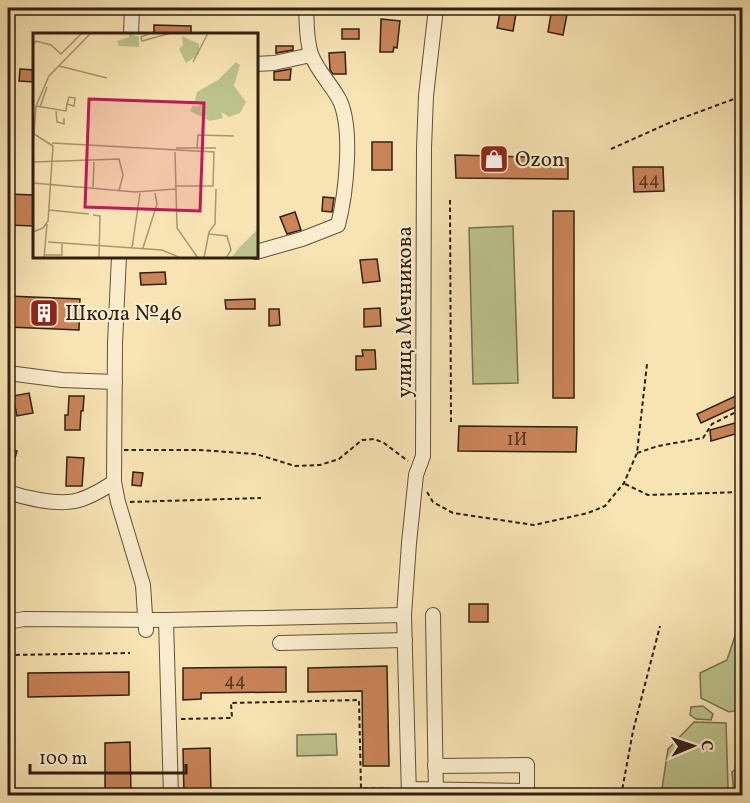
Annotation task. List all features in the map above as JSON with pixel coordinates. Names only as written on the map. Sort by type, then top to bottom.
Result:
[{"type":"street","points":[[131,33],[132,8]]},
{"type":"street","points":[[258,251],[302,239],[338,225],[342,212],[348,142],[346,122],[340,102],[311,55],[306,8]]},
{"type":"street","name":"улица Мечникова","points":[[409,792],[404,615],[416,475],[423,456],[424,148],[426,96],[436,8]]},
{"type":"street","points":[[258,64],[311,55]]},
{"type":"street","points":[[119,258],[115,343],[114,482],[143,585],[146,625]]},
{"type":"street","points":[[8,373],[62,380],[115,382]]},
{"type":"street","points":[[8,492],[37,500],[73,502],[94,494],[114,482]]},
{"type":"street","points":[[8,622],[24,619],[146,625],[166,620],[404,615]]},
{"type":"street","points":[[432,615],[436,792]]},
{"type":"street","points":[[166,620],[171,795]]},
{"type":"street","points":[[279,643],[405,640]]},
{"type":"street","points":[[409,792],[527,793],[527,765],[435,766]]},
{"type":"path","points":[[611,149],[669,123],[742,96]]},
{"type":"path","points":[[450,200],[451,422]]},
{"type":"path","points":[[425,489],[433,502],[453,513],[534,525],[588,513],[605,506],[624,483],[637,453],[647,364]]},
{"type":"path","points":[[637,453],[658,446],[703,438],[712,424],[742,409]]},
{"type":"path","points":[[115,450],[199,450],[256,454],[295,466],[320,465],[339,459],[362,440],[374,439],[384,443],[408,461],[418,462],[423,456]]},
{"type":"path","points":[[624,483],[648,495],[742,492]]},
{"type":"path","points":[[118,502],[261,498]]},
{"type":"path","points":[[621,795],[633,731],[660,626]]},
{"type":"path","points":[[8,655],[130,653]]},
{"type":"path","points":[[169,719],[232,718],[231,704],[359,700],[361,788],[409,792]]},
{"type":"green space","points":[[513,226],[518,383],[473,384],[469,228]]},
{"type":"green space","points":[[739,624],[742,625],[742,709],[729,712],[701,698],[700,673],[727,660]]},
{"type":"green space","points":[[703,706],[713,714],[711,720],[696,719],[690,715],[691,707]]},
{"type":"green space","points":[[694,722],[726,723],[728,787],[726,795],[661,795],[668,749]]},
{"type":"green space","points":[[336,734],[337,755],[297,756],[297,735]]},
{"type":"green space","points":[[742,763],[742,795],[734,795],[732,772]]},
{"type":"building","points":[[501,8],[517,8],[513,31],[497,28]]},
{"type":"building","points":[[552,8],[568,9],[563,35],[548,32]]},
{"type":"building","points":[[381,19],[400,21],[397,48],[394,47],[393,52],[380,52]]},
{"type":"building","points":[[154,25],[191,26],[191,33],[154,33]]},
{"type":"building","points":[[342,29],[359,29],[359,39],[342,39]]},
{"type":"building","points":[[276,46],[293,46],[293,50],[276,53]]},
{"type":"building","points":[[345,52],[346,74],[333,74],[330,70],[329,53]]},
{"type":"building","points":[[20,69],[33,70],[33,82],[19,81]]},
{"type":"building","points":[[291,69],[290,80],[274,80],[274,72]]},
{"type":"building","points":[[372,142],[392,142],[392,170],[372,170]]},
{"type":"building","points":[[455,155],[568,158],[568,179],[456,178]]},
{"type":"building","points":[[633,167],[663,167],[664,191],[634,192]]},
{"type":"building","points":[[8,194],[33,195],[33,226],[8,225]]},
{"type":"building","points":[[323,197],[334,198],[332,212],[322,211]]},
{"type":"building","points":[[553,211],[574,211],[574,398],[553,398]]},
{"type":"building","points":[[295,212],[301,230],[287,234],[280,217]]},
{"type":"building","points":[[377,259],[380,281],[363,283],[360,260]]},
{"type":"building","points":[[165,272],[166,284],[141,285],[140,273]]},
{"type":"building","name":"Школа №46","points":[[8,296],[80,299],[79,330],[8,327]]},
{"type":"building","points":[[255,299],[255,309],[226,309],[225,300]]},
{"type":"building","points":[[380,308],[381,326],[364,327],[364,309]]},
{"type":"building","points":[[269,309],[279,309],[280,325],[269,326]]},
{"type":"building","points":[[362,350],[375,350],[376,369],[356,370],[356,356],[363,356]]},
{"type":"building","points":[[29,393],[33,413],[17,416],[13,396]]},
{"type":"building","points":[[742,393],[742,404],[701,423],[697,414]]},
{"type":"building","points":[[69,396],[84,396],[80,430],[65,430]]},
{"type":"building","points":[[742,421],[742,432],[711,441],[710,430]]},
{"type":"building","points":[[459,426],[577,427],[576,452],[458,451]]},
{"type":"building","points":[[8,448],[17,451],[10,476],[8,475]]},
{"type":"building","points":[[67,457],[84,458],[82,486],[66,486]]},
{"type":"building","points":[[133,472],[143,473],[141,486],[132,485]]},
{"type":"building","points":[[469,604],[488,604],[488,622],[469,622]]},
{"type":"building","points":[[387,666],[389,766],[363,766],[362,691],[308,692],[308,668]]},
{"type":"building","points":[[286,667],[286,692],[201,693],[201,699],[183,700],[183,668]]},
{"type":"building","points":[[129,672],[129,695],[28,697],[28,673]]},
{"type":"building","points":[[130,742],[131,795],[105,795],[105,743]]},
{"type":"building","points":[[210,748],[211,795],[184,795],[183,749]]},
{"type":"place","name":"Ozon","points":[[494,159]]},
{"type":"place","name":"Школа №46","points":[[44,313]]}]
